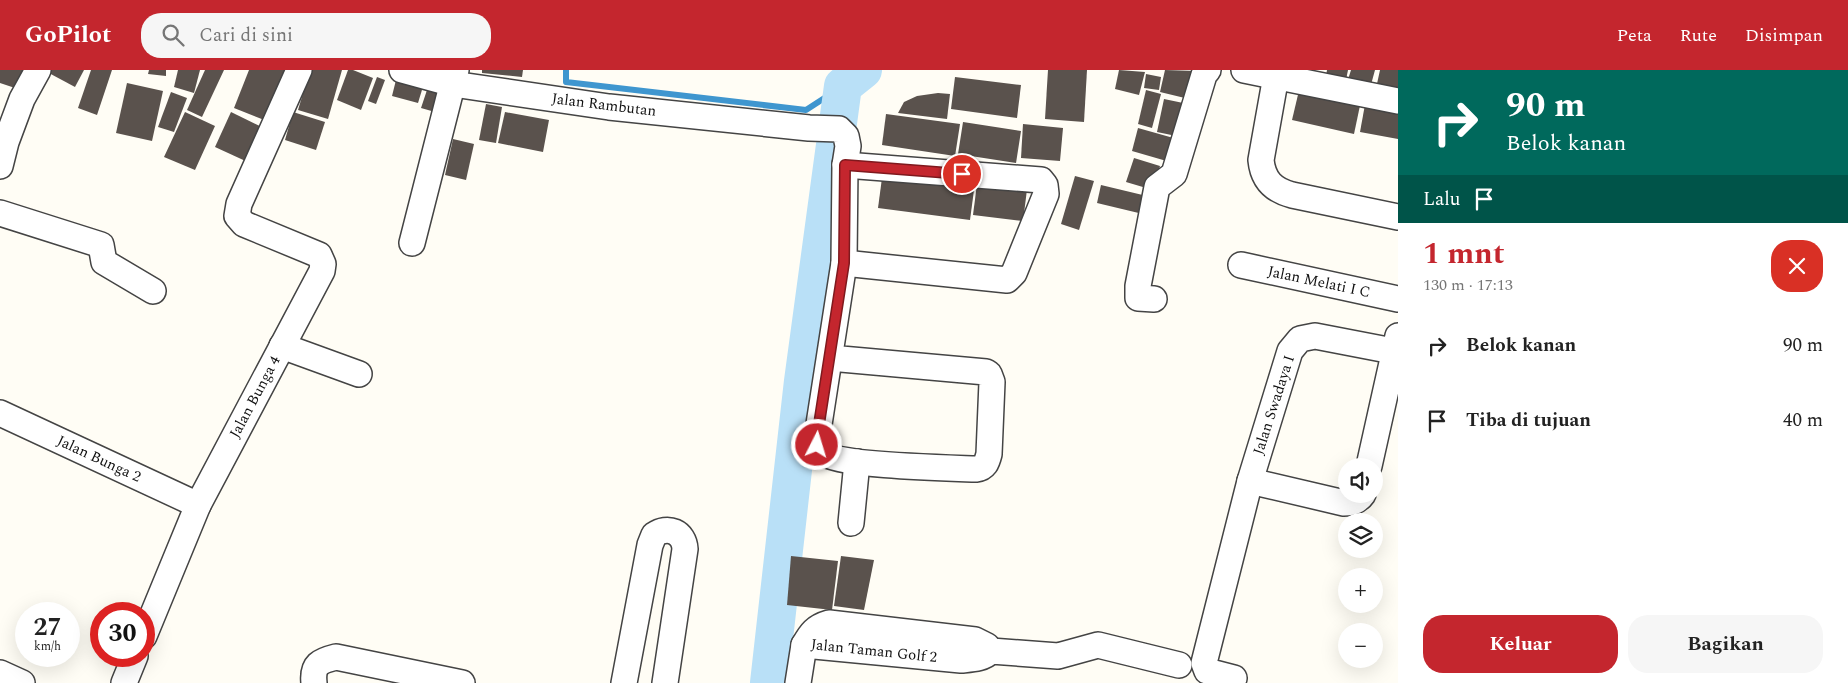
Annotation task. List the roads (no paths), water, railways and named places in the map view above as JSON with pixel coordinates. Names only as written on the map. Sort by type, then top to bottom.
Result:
[{"type":"street","points":[[0,166],[6,142],[22,100],[38,70]]},
{"type":"street","name":"Jalan Bunga 4","points":[[155,609],[198,505],[322,271],[322,258],[319,255],[244,224],[237,216],[239,204],[299,70]]},
{"type":"street","name":"Jalan Rambutan","points":[[402,70],[455,77],[609,107],[809,128],[839,129],[846,136],[847,141],[845,165]]},
{"type":"street","points":[[1154,298],[1138,298],[1138,286],[1157,187],[1174,174],[1204,75],[1208,70]]},
{"type":"street","points":[[1244,70],[1398,101]]},
{"type":"street","points":[[1276,76],[1262,160],[1262,170],[1269,183],[1281,192],[1292,195],[1398,217]]},
{"type":"street","points":[[412,243],[455,77]]},
{"type":"street","points":[[830,358],[981,371],[989,374],[992,382],[989,454],[986,465],[982,469],[857,462],[829,455],[821,451],[817,445],[844,263],[845,165],[1040,180],[1046,185],[1046,194],[1014,273],[1007,280],[844,263]]},
{"type":"street","points":[[0,213],[101,245],[104,262],[153,291]]},
{"type":"street","name":"Jalan Melati I C","points":[[1241,265],[1398,299]]},
{"type":"street","name":"Jalan Swadaya I","points":[[1234,678],[1207,671],[1204,663],[1250,481],[1290,351],[1300,339],[1315,336],[1397,346]]},
{"type":"street","points":[[282,346],[359,374]]},
{"type":"street","points":[[1371,458],[1397,346]]},
{"type":"street","name":"Jalan Bunga 2","points":[[0,412],[198,505]]},
{"type":"street","points":[[852,524],[857,462]]},
{"type":"street","points":[[1250,481],[1338,502]]},
{"type":"street","points":[[624,683],[650,545],[654,535],[663,531],[681,534],[685,543],[666,683]]},
{"type":"street","name":"Jalan Taman Golf 2","points":[[798,683],[804,645],[961,660],[986,656],[991,651],[1058,656],[1098,645],[1179,665]]},
{"type":"street","points":[[314,683],[313,675],[316,666],[324,660],[336,657],[462,683]]},
{"type":"street","points":[[124,683],[131,667]]},
{"type":"street","points":[[0,672],[22,683]]},
{"type":"waterway","points":[[566,70],[566,82],[806,110],[843,86]]},
{"type":"waterway","points":[[769,683],[803,381],[843,86],[863,70]]}]
